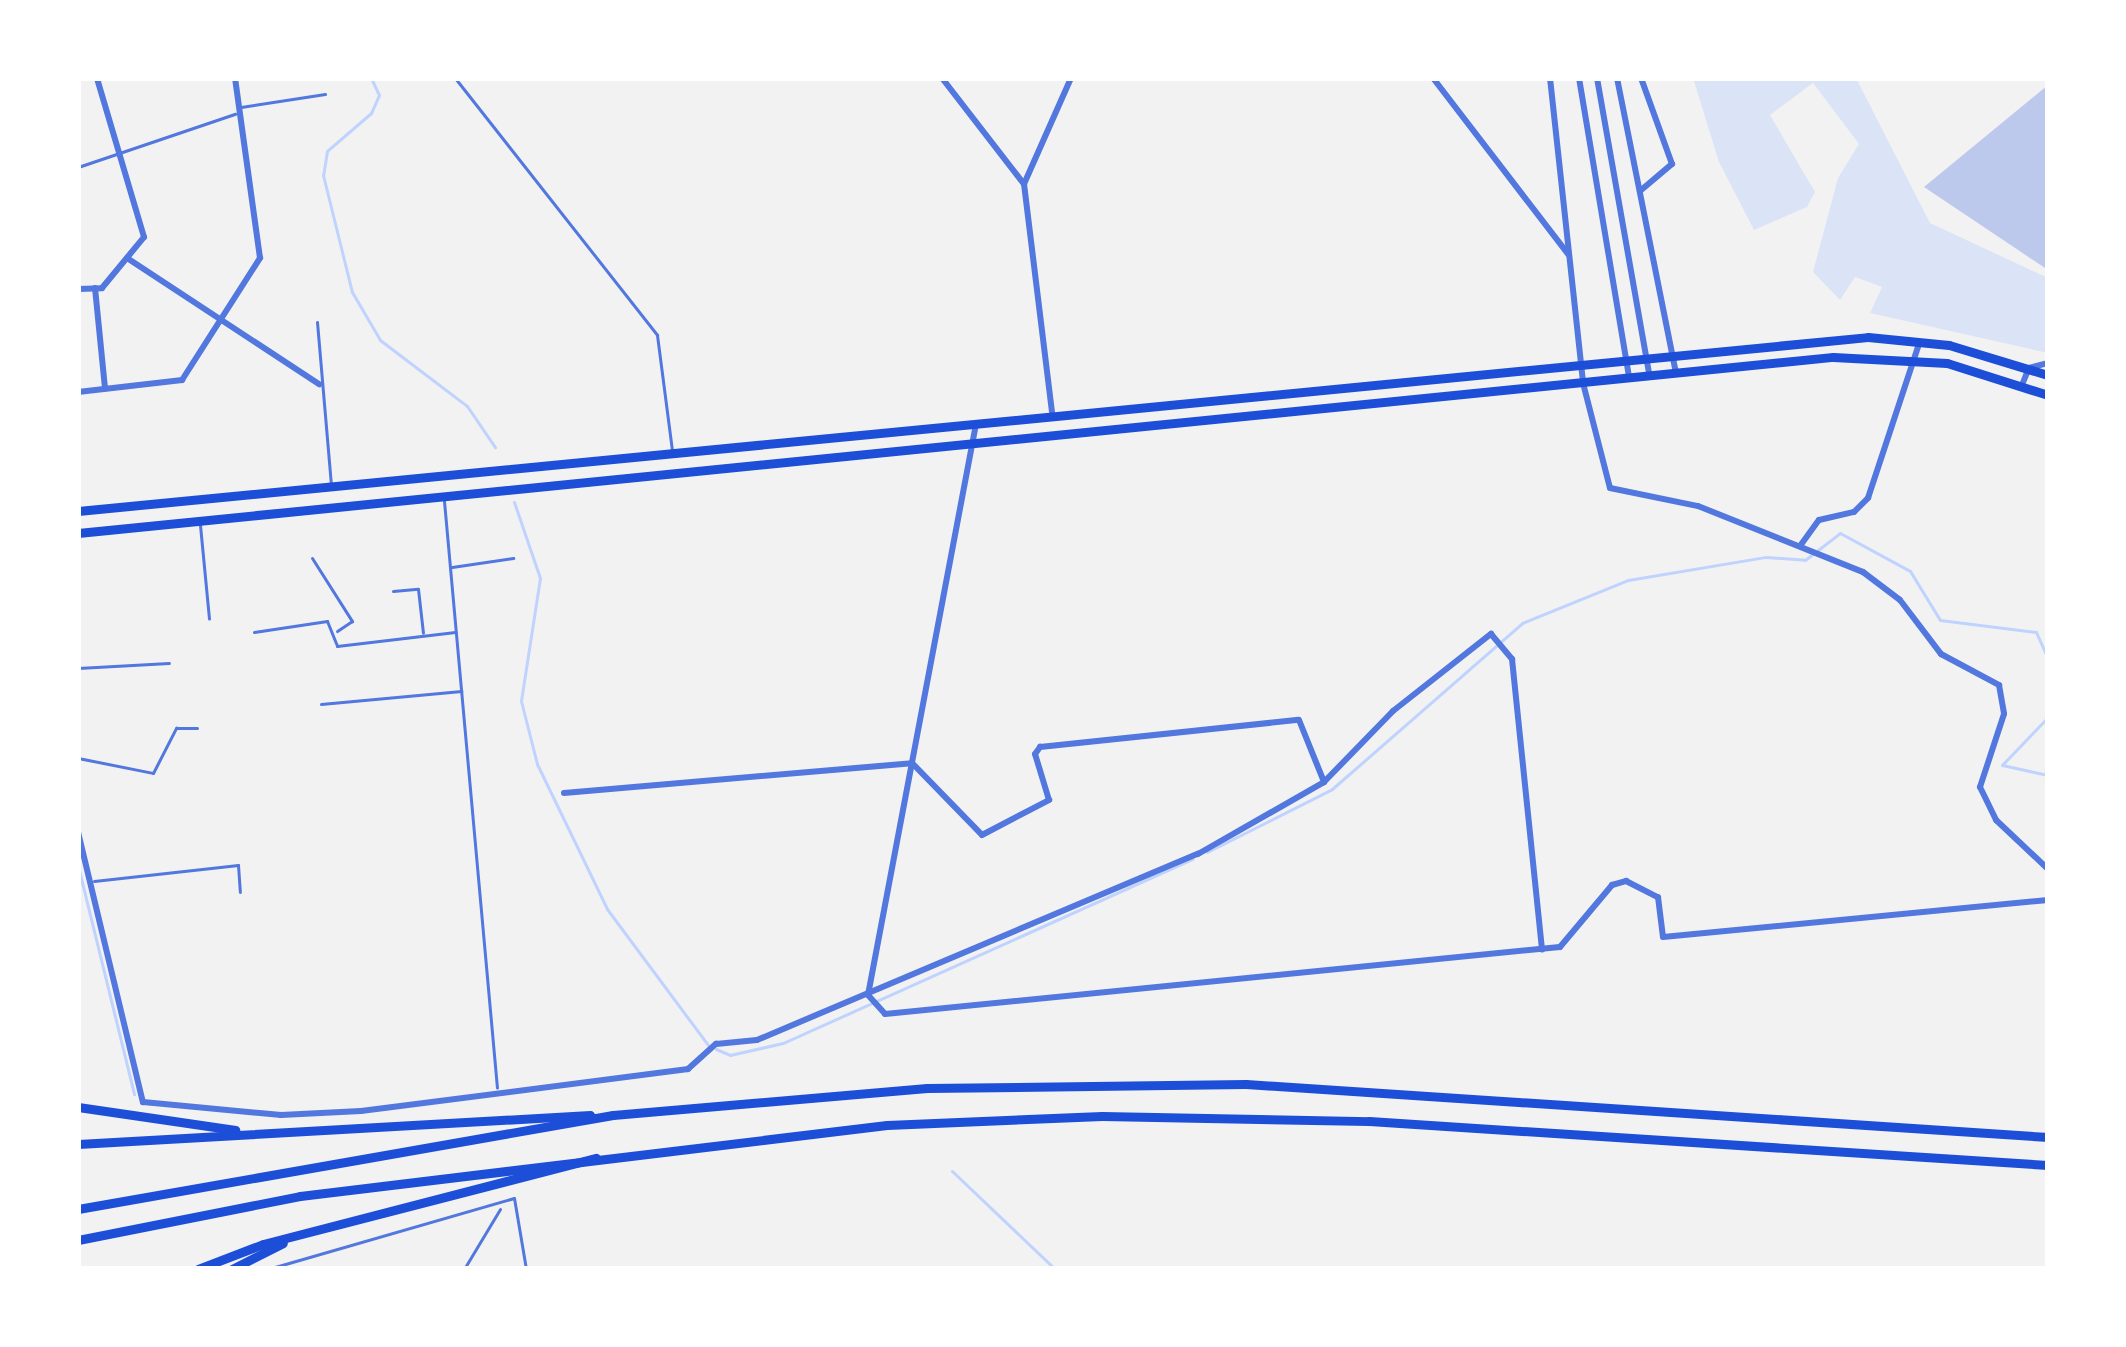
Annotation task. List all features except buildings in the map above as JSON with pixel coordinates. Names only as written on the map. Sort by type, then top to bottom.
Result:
[{"type":"main road","points":[[78,511],[1647,353],[1868,337],[1920,340],[2048,375]]},
{"type":"main road","points":[[78,533],[1833,357],[1913,361],[2048,395]]},
{"type":"main road","points":[[1052,412],[1054,432]]},
{"type":"main road","points":[[78,1144],[614,1115],[927,1088],[1246,1084],[2048,1137]]},
{"type":"main road","points":[[78,1107],[152,1124],[313,1132]]},
{"type":"main road","points":[[78,1209],[614,1115]]},
{"type":"main road","points":[[78,1240],[300,1196],[601,1155],[887,1124],[1145,1117],[1369,1121],[2048,1166]]},
{"type":"main road","points":[[198,1269],[428,1199],[581,1167],[601,1155]]},
{"type":"main road","points":[[232,1269],[293,1238]]},
{"type":"street","points":[[78,289],[95,288],[144,237],[97,78]]},
{"type":"street","points":[[78,392],[182,380],[260,258],[235,78]]},
{"type":"street","points":[[942,78],[1024,184]]},
{"type":"street","points":[[1052,412],[1024,184],[1070,78]]},
{"type":"street","points":[[1432,78],[1570,256]]},
{"type":"street","points":[[1550,78],[1579,360],[1610,488],[1698,506],[1883,586],[1941,653],[1999,685],[2004,714],[1979,787],[1996,820],[2048,869]]},
{"type":"street","points":[[1579,78],[1629,379]]},
{"type":"street","points":[[1597,78],[1649,377]]},
{"type":"street","points":[[1617,78],[1676,373]]},
{"type":"street","points":[[1640,190],[1672,164],[1641,78]]},
{"type":"street","points":[[127,258],[320,384]]},
{"type":"street","points":[[95,288],[105,389]]},
{"type":"street","points":[[1803,548],[1819,520],[1854,512],[1868,498],[1920,340]]},
{"type":"street","points":[[2022,386],[2029,368],[2048,363]]},
{"type":"street","points":[[868,995],[976,421]]},
{"type":"street","points":[[78,837],[94,881],[143,1102],[281,1115],[402,1107],[497,1088],[688,1069],[716,1044],[757,1040],[1114,895],[1324,782],[1393,710],[1497,636],[1504,644],[1542,949]]},
{"type":"street","points":[[912,763],[982,835],[1049,800],[1035,754],[1040,746],[1299,720],[1324,782]]},
{"type":"street","points":[[564,793],[912,763]]},
{"type":"street","points":[[868,995],[885,1014],[1542,949],[1567,943],[1612,885],[1626,881],[1658,897],[1663,937],[2048,900]]},
{"type":"lane","points":[[455,78],[657,335],[672,452]]},
{"type":"lane","points":[[78,167],[239,110],[325,94]]},
{"type":"lane","points":[[317,322],[331,486]]},
{"type":"lane","points":[[442,475],[497,1088]]},
{"type":"lane","points":[[200,520],[208,619]]},
{"type":"lane","points":[[312,558],[352,621],[336,632]]},
{"type":"lane","points":[[450,567],[513,558]]},
{"type":"lane","points":[[393,591],[418,589],[423,635]]},
{"type":"lane","points":[[254,632],[326,622],[336,632],[337,646],[456,632]]},
{"type":"lane","points":[[78,668],[169,663]]},
{"type":"lane","points":[[321,704],[461,692]]},
{"type":"lane","points":[[78,758],[153,772],[176,728],[197,728]]},
{"type":"lane","points":[[94,881],[238,866],[240,892]]},
{"type":"lane","points":[[464,1269],[503,1206],[514,1198],[526,1269]]},
{"type":"lane","points":[[268,1269],[430,1218],[503,1206]]},
{"type":"shaded area","points":[[1693,78],[1856,78],[1930,223],[2048,278],[2048,353],[1870,313],[1882,287],[1855,277],[1840,300],[1813,272],[1838,178],[1859,144],[1813,83],[1770,115],[1815,192],[1807,207],[1754,230],[1719,162]]},
{"type":"waterway","points":[[371,78],[379,95],[371,113],[327,151],[323,175],[352,292],[380,340],[467,406],[495,447]]},
{"type":"waterway","points":[[514,502],[540,578],[521,701],[537,764],[607,909],[708,1045]]},
{"type":"waterway","points":[[1207,852],[1332,789],[1522,623],[1628,580],[1766,557],[1805,560],[1840,533],[1910,571],[1940,620],[2036,632],[2048,659]]},
{"type":"waterway","points":[[2048,717],[2002,765],[2048,775]]},
{"type":"waterway","points":[[716,1049],[730,1055],[783,1043],[1193,859]]},
{"type":"waterway","points":[[78,866],[134,1094]]},
{"type":"waterway","points":[[952,1171],[1055,1269]]}]
